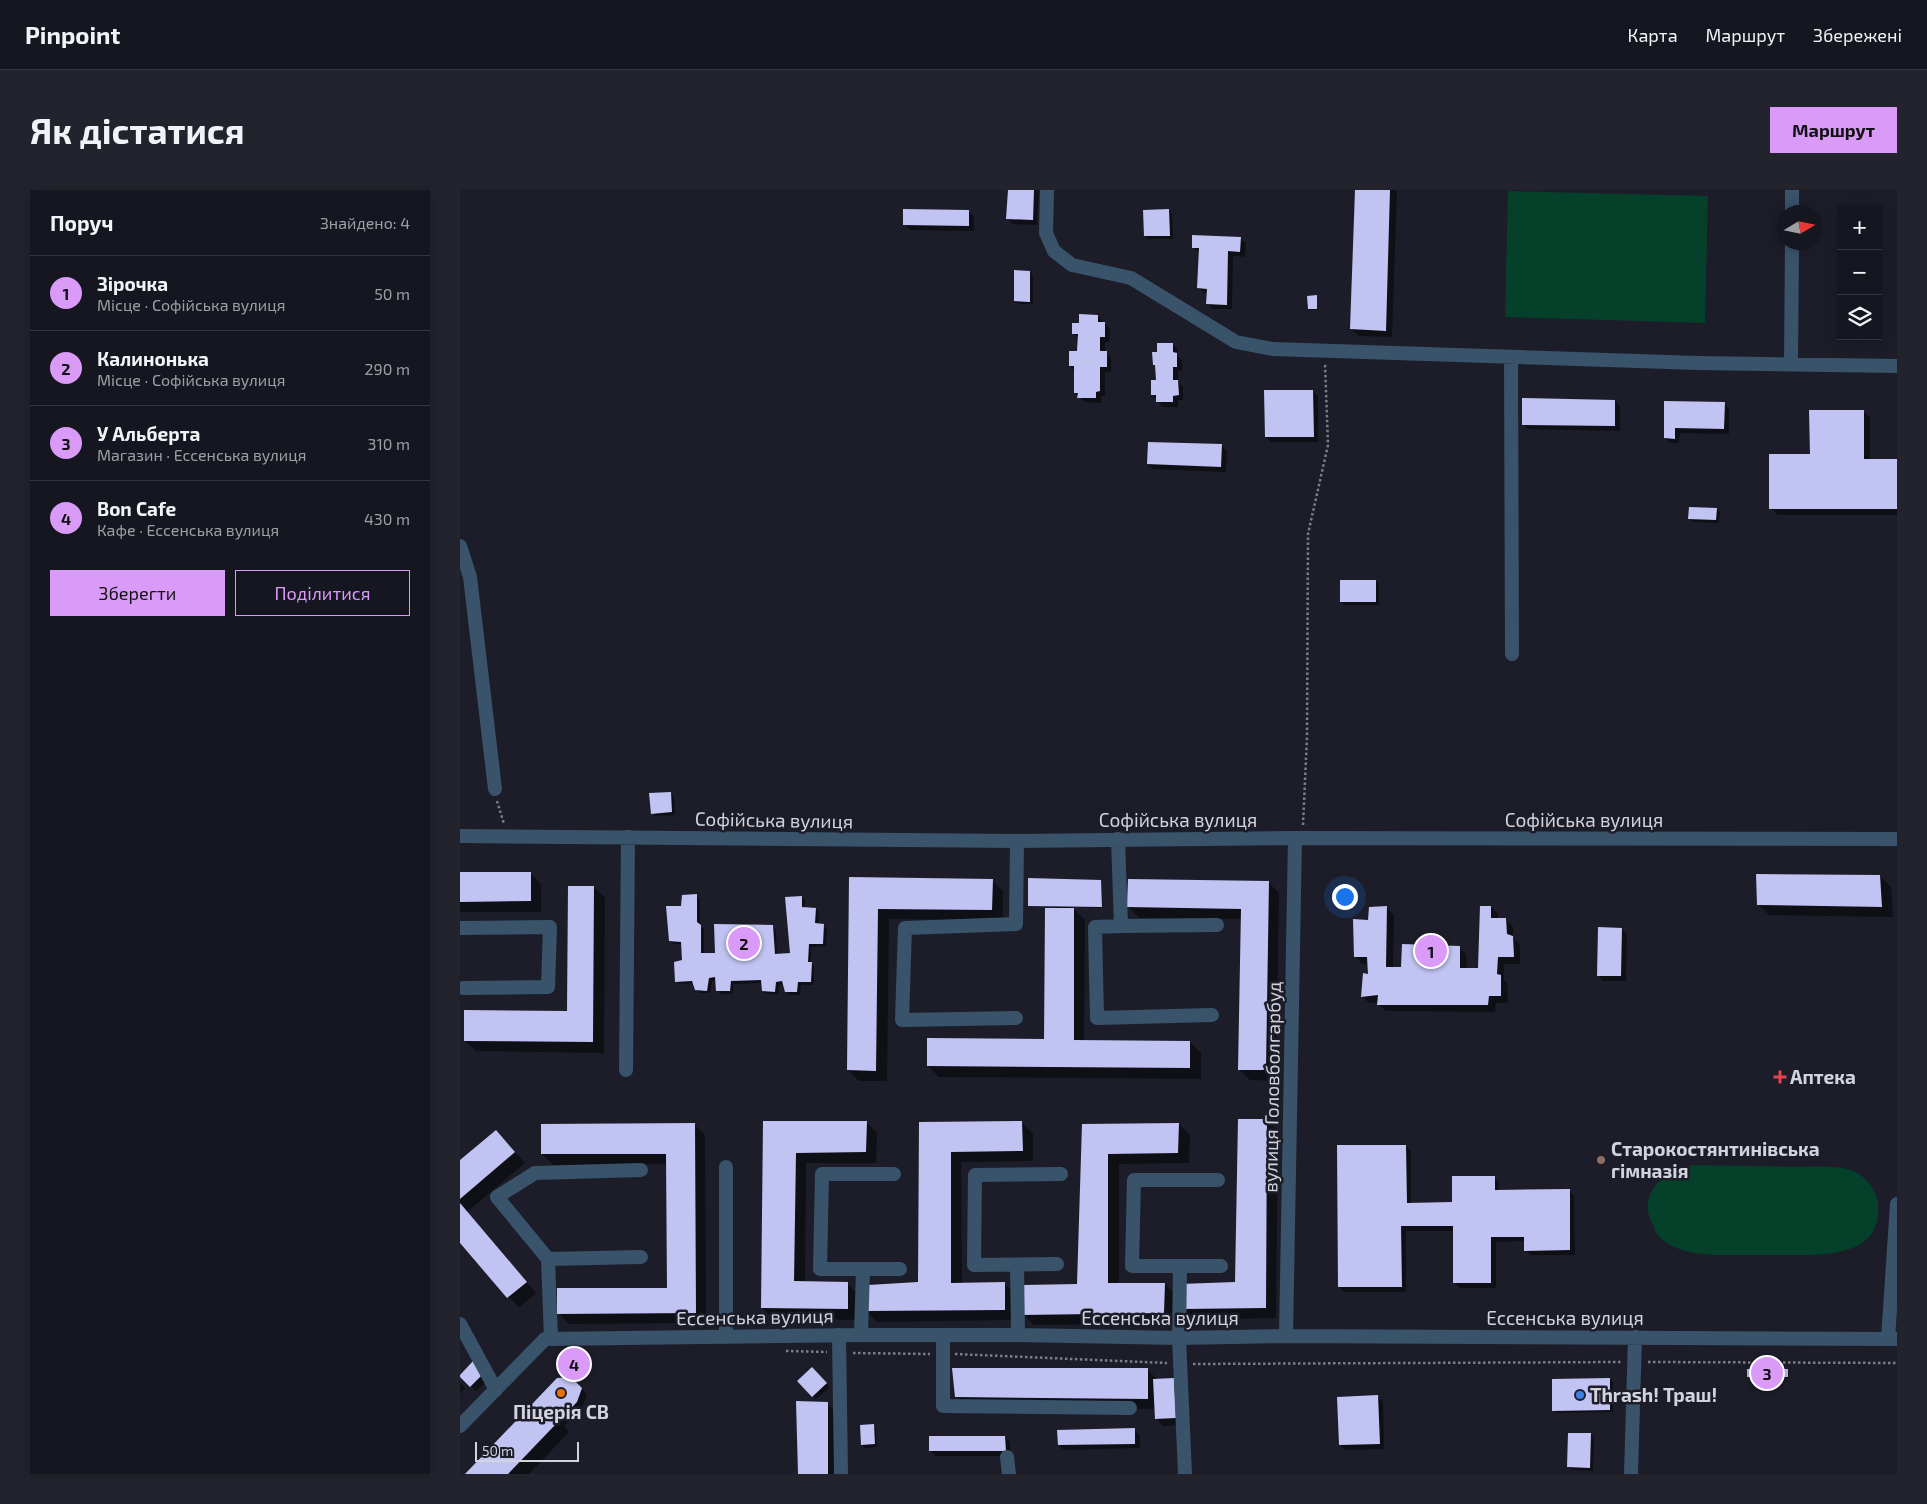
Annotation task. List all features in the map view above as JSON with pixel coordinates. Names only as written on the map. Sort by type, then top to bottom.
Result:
[{"type":"street","points":[[1047,190],[1046,233],[1054,251],[1072,265],[1131,278],[1236,342],[1272,349],[1897,366]]},
{"type":"street","points":[[1792,190],[1792,205]]},
{"type":"street","points":[[1791,364],[1792,250]]},
{"type":"street","points":[[1511,357],[1512,654]]},
{"type":"street","points":[[460,546],[470,576],[495,789]]},
{"type":"street","name":"Софійська вулиця","points":[[460,836],[1018,841],[1299,834],[1897,839]]},
{"type":"street","name":"вулиця Головболгарбуд","points":[[1286,1336],[1299,834]]},
{"type":"street","points":[[626,1070],[628,837]]},
{"type":"street","points":[[1118,839],[1121,926]]},
{"type":"street","points":[[1016,1018],[902,1020],[905,928],[1016,924],[1018,841]]},
{"type":"street","points":[[1212,1015],[1097,1018],[1095,927],[1217,926]]},
{"type":"street","points":[[460,928],[550,927],[548,987],[463,988]]},
{"type":"street","points":[[726,1167],[726,1337]]},
{"type":"street","points":[[460,1426],[545,1339],[550,1339],[548,1258],[497,1197],[535,1172],[641,1170]]},
{"type":"street","points":[[894,1174],[822,1174],[820,1269],[900,1269]]},
{"type":"street","points":[[1057,1264],[974,1265],[974,1175],[1061,1174]]},
{"type":"street","points":[[1218,1180],[1134,1180],[1132,1266],[1221,1266]]},
{"type":"street","points":[[1892,1339],[1897,1204]]},
{"type":"street","points":[[548,1258],[641,1257]]},
{"type":"street","points":[[1017,1265],[1018,1335]]},
{"type":"street","points":[[1180,1266],[1179,1338],[1185,1474]]},
{"type":"street","points":[[861,1335],[863,1269]]},
{"type":"street","points":[[460,1324],[496,1390]]},
{"type":"street","points":[[839,1335],[841,1474]]},
{"type":"street","name":"Ессенська вулиця","points":[[550,1339],[839,1335],[1018,1335],[1179,1338],[1286,1336],[1892,1339]]},
{"type":"street","points":[[943,1335],[943,1406],[1130,1408]]},
{"type":"street","points":[[1632,1474],[1635,1337]]},
{"type":"street","points":[[1007,1457],[1010,1474]]},
{"type":"path","points":[[1299,834],[1308,737],[1308,534],[1328,445],[1325,350]]},
{"type":"path","points":[[495,789],[498,808],[510,836]]},
{"type":"path","points":[[786,1351],[943,1354],[1180,1364],[1897,1363]]},
{"type":"green space","points":[[1508,191],[1708,196],[1705,323],[1505,317]]},
{"type":"green space","points":[[1694,1165],[1838,1167],[1851,1170],[1861,1175],[1875,1193],[1878,1204],[1877,1222],[1870,1235],[1860,1244],[1846,1250],[1830,1253],[1813,1255],[1714,1255],[1683,1250],[1668,1244],[1656,1233],[1649,1217],[1648,1206],[1654,1188],[1660,1181],[1675,1170]]},
{"type":"building","points":[[1008,190],[1034,190],[1033,220],[1006,219]]},
{"type":"building","points":[[1355,190],[1390,190],[1386,331],[1350,329]]},
{"type":"building","points":[[903,209],[969,210],[969,226],[903,225]]},
{"type":"building","points":[[1169,209],[1170,236],[1144,236],[1143,210]]},
{"type":"building","points":[[1192,235],[1241,237],[1240,252],[1228,251],[1227,305],[1206,304],[1207,289],[1197,288],[1199,248],[1192,248]]},
{"type":"building","points":[[1014,270],[1030,271],[1030,302],[1014,301]]},
{"type":"building","points":[[1317,295],[1317,309],[1308,309],[1307,296]]},
{"type":"building","points":[[1079,314],[1098,315],[1098,322],[1105,322],[1105,337],[1100,337],[1100,351],[1107,351],[1107,367],[1100,367],[1100,391],[1096,392],[1096,398],[1077,398],[1078,393],[1074,393],[1074,366],[1069,366],[1069,351],[1077,351],[1078,334],[1072,334],[1072,323],[1079,323]]},
{"type":"building","points":[[1157,343],[1173,343],[1173,352],[1177,353],[1177,367],[1173,367],[1173,380],[1178,380],[1179,395],[1173,396],[1173,402],[1156,402],[1156,395],[1151,395],[1151,380],[1156,380],[1152,352],[1157,352]]},
{"type":"building","points":[[1264,390],[1313,390],[1314,437],[1265,437]]},
{"type":"building","points":[[1522,398],[1615,400],[1615,426],[1522,425]]},
{"type":"building","points":[[1664,401],[1725,402],[1724,429],[1675,428],[1675,439],[1664,438]]},
{"type":"building","points":[[1809,410],[1864,410],[1864,459],[1897,459],[1897,509],[1769,509],[1769,454],[1810,454]]},
{"type":"building","points":[[1148,442],[1222,444],[1221,467],[1147,464]]},
{"type":"building","points":[[1689,507],[1717,508],[1716,520],[1688,519]]},
{"type":"building","points":[[1340,580],[1376,580],[1376,602],[1340,602]]},
{"type":"building","points":[[671,792],[672,812],[651,814],[649,793]]},
{"type":"building","points":[[460,872],[531,872],[531,901],[460,902]]},
{"type":"building","points":[[1756,874],[1880,875],[1882,907],[1757,905]]},
{"type":"building","points":[[849,877],[993,879],[992,910],[878,909],[876,1071],[847,1070]]},
{"type":"building","points":[[1028,878],[1101,880],[1102,907],[1028,906]]},
{"type":"building","points":[[1128,879],[1269,881],[1266,1070],[1238,1070],[1241,909],[1127,907]]},
{"type":"building","points":[[568,886],[594,886],[593,1042],[464,1041],[464,1010],[567,1011]]},
{"type":"building","points":[[697,894],[697,922],[701,925],[701,953],[715,953],[714,924],[773,925],[775,954],[790,953],[785,897],[802,896],[802,907],[816,908],[815,923],[824,924],[823,944],[809,944],[808,962],[812,962],[811,982],[798,982],[797,992],[785,992],[782,981],[776,982],[775,992],[762,991],[761,980],[731,981],[730,991],[716,991],[715,977],[709,978],[707,991],[695,990],[692,981],[675,982],[674,962],[682,960],[681,942],[669,941],[666,906],[681,906],[682,895]]},
{"type":"building","points":[[1387,906],[1386,967],[1401,967],[1402,944],[1460,946],[1460,968],[1478,968],[1480,906],[1491,906],[1491,918],[1506,918],[1507,934],[1513,936],[1514,957],[1498,957],[1497,974],[1501,975],[1501,996],[1489,996],[1488,1005],[1377,1005],[1378,995],[1361,997],[1363,973],[1368,974],[1367,957],[1354,957],[1353,919],[1368,920],[1369,907]]},
{"type":"building","points":[[1045,908],[1074,908],[1074,1040],[1190,1041],[1190,1068],[927,1066],[927,1038],[1044,1039]]},
{"type":"building","points":[[1598,927],[1622,928],[1621,976],[1597,976]]},
{"type":"building","points":[[1238,1119],[1267,1119],[1266,1308],[1183,1309],[1180,1284],[1235,1282]]},
{"type":"building","points":[[763,1121],[867,1121],[866,1152],[796,1153],[794,1281],[848,1282],[848,1309],[761,1308]]},
{"type":"building","points":[[1022,1121],[1023,1151],[951,1152],[951,1283],[1005,1282],[1005,1310],[865,1311],[868,1285],[918,1282],[919,1122]]},
{"type":"building","points":[[695,1123],[696,1313],[557,1314],[557,1288],[667,1288],[666,1154],[541,1154],[541,1124]]},
{"type":"building","points":[[1179,1123],[1178,1153],[1108,1154],[1108,1283],[1165,1283],[1164,1313],[1022,1315],[1023,1285],[1077,1284],[1082,1124]]},
{"type":"building","points":[[496,1130],[515,1152],[460,1199],[460,1160]]},
{"type":"building","points":[[1337,1145],[1406,1145],[1407,1203],[1452,1202],[1452,1176],[1495,1176],[1495,1190],[1570,1189],[1570,1250],[1524,1251],[1524,1237],[1491,1237],[1491,1283],[1453,1283],[1453,1226],[1401,1226],[1402,1287],[1338,1287]]},
{"type":"building","points":[[460,1203],[527,1282],[507,1298],[460,1243]]},
{"type":"building","points":[[580,1356],[582,1370],[568,1372],[567,1358]]},
{"type":"building","points":[[473,1361],[484,1373],[470,1387],[460,1375]]},
{"type":"building","points":[[812,1367],[827,1383],[812,1397],[797,1381]]},
{"type":"building","points":[[952,1368],[1148,1368],[1148,1399],[955,1397]]},
{"type":"building","points":[[1747,1369],[1788,1369],[1788,1377],[1747,1377]]},
{"type":"building","points":[[571,1377],[582,1388],[577,1402],[508,1474],[465,1474],[557,1378]]},
{"type":"building","points":[[1174,1378],[1176,1418],[1155,1419],[1153,1379]]},
{"type":"building","points":[[1610,1378],[1610,1410],[1552,1411],[1552,1379]]},
{"type":"building","points":[[1378,1395],[1380,1444],[1339,1445],[1337,1397]]},
{"type":"building","points":[[796,1401],[828,1402],[828,1474],[798,1474]]},
{"type":"building","points":[[874,1424],[875,1444],[861,1445],[860,1425]]},
{"type":"building","points":[[1135,1428],[1135,1444],[1058,1445],[1057,1430]]},
{"type":"building","points":[[1568,1433],[1591,1433],[1590,1468],[1567,1467]]},
{"type":"building","points":[[929,1436],[1005,1436],[1006,1451],[929,1451]]},
{"type":"place","name":"Калинонька","points":[[744,943]]},
{"type":"place","name":"Зірочка","points":[[1431,951]]},
{"type":"place","name":"Аптека","points":[[1780,1077]]},
{"type":"place","name":"Старокостянтинівська гімназія","points":[[1601,1160]]},
{"type":"place","name":"Bon Cafe","points":[[574,1364]]},
{"type":"place","name":"У Альберта","points":[[1767,1373]]},
{"type":"place","name":"Піцерія СВ","points":[[561,1393]]},
{"type":"place","name":"Thrash! Траш!","points":[[1580,1395]]}]
